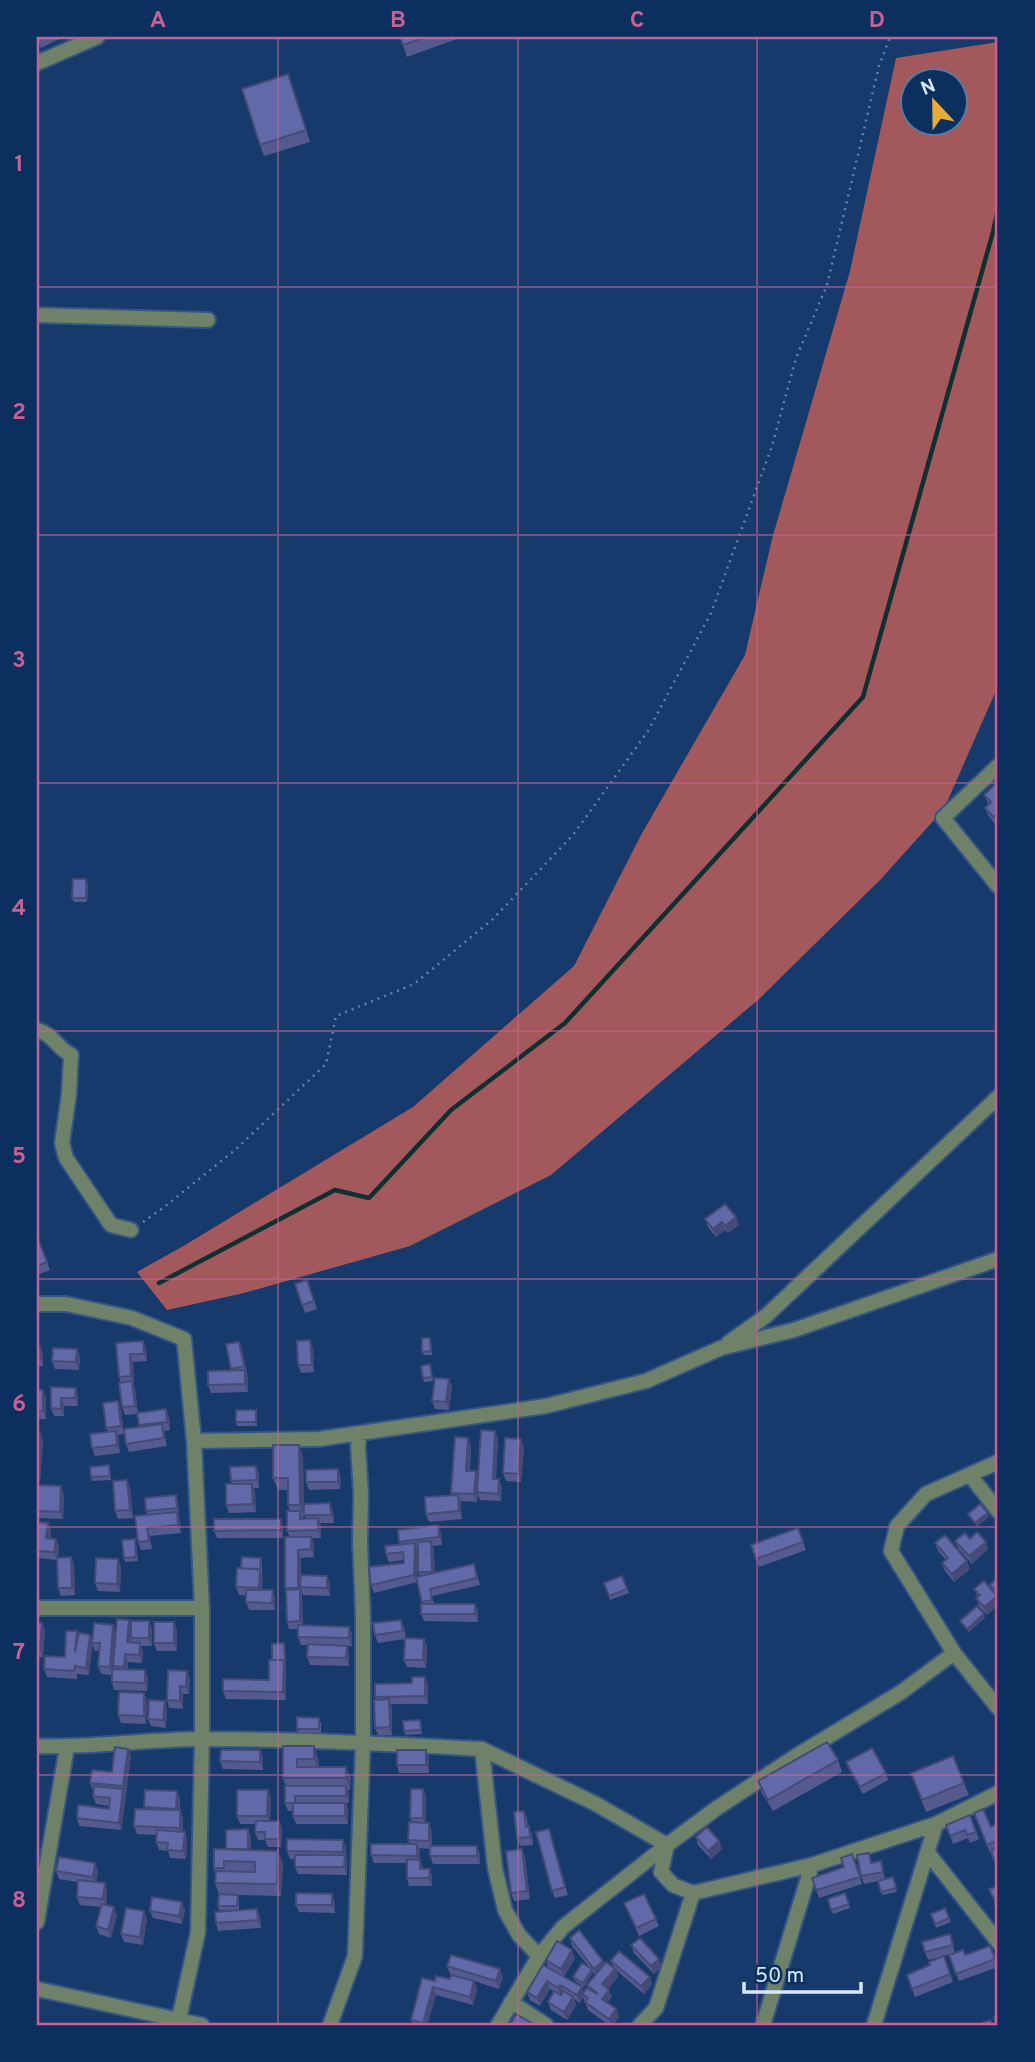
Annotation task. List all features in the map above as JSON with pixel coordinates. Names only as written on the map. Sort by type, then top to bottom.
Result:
[{"type":"street","points":[[37,63],[97,37]]},
{"type":"street","points":[[37,315],[208,320]]},
{"type":"street","points":[[998,766],[943,818],[998,886]]},
{"type":"street","points":[[37,1030],[51,1036],[56,1045],[71,1055],[62,1143],[66,1158],[111,1225],[131,1230]]},
{"type":"street","points":[[721,1348],[766,1316],[998,1097]]},
{"type":"street","points":[[194,1441],[319,1439],[546,1406],[646,1381],[721,1348],[793,1330],[998,1259]]},
{"type":"street","points":[[37,1304],[66,1304],[132,1318],[184,1339],[194,1441],[202,1608],[202,1739],[198,1932],[177,2022]]},
{"type":"street","points":[[330,2025],[355,1956],[363,1743],[361,1494],[358,1446],[360,1434]]},
{"type":"street","points":[[998,1462],[926,1494],[897,1526],[891,1551],[954,1653],[998,1708]]},
{"type":"street","points":[[970,1475],[998,1511]]},
{"type":"street","points":[[37,1608],[202,1608]]},
{"type":"street","points":[[498,2025],[539,1956],[563,1927],[717,1808],[900,1693],[954,1653]]},
{"type":"street","points":[[37,1746],[66,1747],[202,1739],[482,1749],[596,1804],[667,1844]]},
{"type":"street","points":[[37,1922],[66,1747]]},
{"type":"street","points":[[482,1749],[495,1868],[505,1910],[519,1935],[539,1956]]},
{"type":"street","points":[[667,1844],[661,1872],[673,1885],[693,1893],[812,1865],[936,1824],[998,1793]]},
{"type":"street","points":[[874,2025],[936,1824]]},
{"type":"street","points":[[928,1853],[998,1942]]},
{"type":"street","points":[[763,2025],[812,1865]]},
{"type":"street","points":[[640,2025],[656,2008],[693,1893]]},
{"type":"street","points":[[37,1989],[177,2022],[202,2025]]},
{"type":"street","points":[[511,2002],[546,2025]]},
{"type":"path","points":[[131,1230],[163,1208],[234,1150],[326,1064],[337,1016],[414,984],[493,919],[573,835],[648,731],[711,613],[772,446],[796,358],[827,285],[879,66],[890,37]]},
{"type":"shaded area","points":[[998,42],[998,686],[944,809],[881,879],[759,999],[551,1175],[410,1246],[244,1293],[167,1310],[137,1272],[413,1107],[574,966],[641,835],[745,655],[772,539],[850,271],[896,58]]},
{"type":"building","points":[[400,37],[426,37],[403,45]]},
{"type":"building","points":[[288,74],[306,130],[260,145],[242,89]]},
{"type":"building","points":[[996,783],[998,812],[993,817],[985,808],[991,802],[984,795]]},
{"type":"building","points":[[73,879],[86,879],[86,898],[72,898]]},
{"type":"building","points":[[725,1204],[736,1217],[725,1226],[722,1222],[713,1229],[705,1219]]},
{"type":"building","points":[[37,1236],[47,1262],[37,1266]]},
{"type":"building","points":[[307,1280],[314,1301],[302,1305],[295,1284]]},
{"type":"building","points":[[422,1338],[430,1338],[431,1351],[422,1352]]},
{"type":"building","points":[[310,1340],[312,1365],[298,1365],[297,1341]]},
{"type":"building","points":[[143,1341],[144,1354],[130,1354],[131,1376],[119,1377],[116,1343]]},
{"type":"building","points":[[239,1342],[244,1366],[231,1369],[226,1344]]},
{"type":"building","points":[[37,1346],[40,1346],[41,1358],[37,1358]]},
{"type":"building","points":[[53,1348],[77,1349],[76,1362],[52,1361]]},
{"type":"building","points":[[430,1364],[432,1377],[423,1378],[421,1366]]},
{"type":"building","points":[[245,1370],[245,1384],[208,1385],[208,1371]]},
{"type":"building","points":[[435,1378],[449,1379],[446,1402],[432,1401]]},
{"type":"building","points":[[132,1381],[135,1406],[122,1407],[119,1383]]},
{"type":"building","points":[[51,1387],[76,1388],[75,1398],[61,1398],[61,1409],[51,1408]]},
{"type":"building","points":[[37,1390],[43,1390],[43,1411],[37,1411]]},
{"type":"building","points":[[118,1401],[121,1426],[106,1428],[103,1403]]},
{"type":"building","points":[[166,1409],[167,1422],[139,1425],[137,1413]]},
{"type":"building","points":[[236,1410],[256,1410],[256,1422],[236,1422]]},
{"type":"building","points":[[162,1424],[164,1438],[126,1444],[124,1429]]},
{"type":"building","points":[[481,1430],[495,1431],[493,1479],[499,1479],[498,1494],[477,1492]]},
{"type":"building","points":[[116,1431],[117,1445],[92,1448],[90,1434]]},
{"type":"building","points":[[37,1433],[40,1433],[37,1473]]},
{"type":"building","points":[[455,1437],[468,1438],[466,1471],[476,1471],[474,1494],[451,1493]]},
{"type":"building","points":[[505,1438],[521,1439],[518,1474],[503,1473]]},
{"type":"building","points":[[273,1445],[299,1445],[300,1505],[288,1505],[288,1478],[273,1478]]},
{"type":"building","points":[[109,1465],[110,1476],[91,1477],[90,1467]]},
{"type":"building","points":[[256,1466],[257,1480],[231,1481],[230,1467]]},
{"type":"building","points":[[338,1469],[338,1482],[306,1482],[306,1470]]},
{"type":"building","points":[[127,1480],[130,1510],[115,1511],[113,1481]]},
{"type":"building","points":[[226,1484],[252,1484],[253,1504],[226,1505]]},
{"type":"building","points":[[38,1485],[61,1486],[60,1512],[37,1511]]},
{"type":"building","points":[[176,1495],[177,1508],[146,1511],[145,1498]]},
{"type":"building","points":[[458,1495],[459,1511],[426,1514],[425,1497]]},
{"type":"building","points":[[330,1503],[331,1515],[304,1515],[304,1504]]},
{"type":"building","points":[[980,1504],[988,1513],[975,1523],[968,1514]]},
{"type":"building","points":[[287,1511],[300,1511],[300,1519],[318,1518],[318,1530],[287,1531]]},
{"type":"building","points":[[177,1512],[178,1525],[147,1528],[149,1541],[138,1542],[135,1516]]},
{"type":"building","points":[[214,1519],[281,1519],[281,1530],[214,1531]]},
{"type":"building","points":[[37,1522],[48,1523],[46,1538],[56,1539],[54,1552],[37,1551]]},
{"type":"building","points":[[438,1525],[439,1537],[399,1542],[398,1530]]},
{"type":"building","points":[[798,1528],[803,1542],[756,1559],[751,1545]]},
{"type":"building","points":[[977,1532],[986,1542],[969,1556],[955,1541],[965,1533],[970,1539]]},
{"type":"building","points":[[945,1535],[967,1561],[952,1574],[942,1563],[948,1558],[935,1543]]},
{"type":"building","points":[[285,1537],[311,1537],[311,1549],[298,1550],[298,1588],[285,1588]]},
{"type":"building","points":[[135,1539],[136,1557],[124,1558],[122,1540]]},
{"type":"building","points":[[431,1541],[432,1572],[418,1572],[418,1542]]},
{"type":"building","points":[[415,1543],[414,1575],[371,1585],[369,1567],[404,1563],[403,1552],[386,1554],[385,1546]]},
{"type":"building","points":[[71,1557],[72,1588],[58,1588],[57,1558]]},
{"type":"building","points":[[242,1557],[261,1558],[260,1570],[241,1568]]},
{"type":"building","points":[[96,1558],[118,1559],[117,1584],[95,1583]]},
{"type":"building","points":[[474,1564],[477,1578],[430,1589],[432,1600],[422,1602],[416,1577]]},
{"type":"building","points":[[237,1568],[260,1569],[259,1588],[236,1587]]},
{"type":"building","points":[[301,1575],[327,1576],[327,1588],[300,1587]]},
{"type":"building","points":[[622,1576],[627,1589],[609,1596],[604,1583]]},
{"type":"building","points":[[998,1577],[998,1593],[990,1585]]},
{"type":"building","points":[[984,1581],[997,1596],[984,1607],[976,1598],[980,1595],[974,1589]]},
{"type":"building","points":[[300,1589],[300,1621],[287,1622],[286,1590]]},
{"type":"building","points":[[246,1590],[273,1590],[272,1603],[246,1602]]},
{"type":"building","points":[[421,1604],[475,1604],[475,1614],[421,1614]]},
{"type":"building","points":[[977,1606],[984,1614],[967,1629],[960,1621]]},
{"type":"building","points":[[117,1619],[129,1620],[127,1642],[140,1643],[139,1655],[125,1654],[124,1667],[113,1666]]},
{"type":"building","points":[[401,1620],[403,1631],[375,1635],[373,1623]]},
{"type":"building","points":[[131,1621],[149,1621],[149,1638],[131,1638]]},
{"type":"building","points":[[37,1622],[42,1623],[40,1649],[37,1649]]},
{"type":"building","points":[[154,1622],[174,1622],[174,1643],[154,1643]]},
{"type":"building","points":[[94,1623],[113,1625],[110,1667],[98,1666],[100,1643],[92,1643]]},
{"type":"building","points":[[298,1625],[349,1627],[349,1638],[298,1637]]},
{"type":"building","points":[[66,1631],[77,1631],[75,1652],[79,1633],[90,1635],[86,1668],[75,1666],[74,1671],[44,1669],[45,1656],[65,1657]]},
{"type":"building","points":[[405,1638],[424,1639],[423,1660],[404,1660]]},
{"type":"building","points":[[284,1643],[285,1662],[272,1660],[272,1644]]},
{"type":"building","points":[[308,1644],[347,1646],[346,1658],[307,1657]]},
{"type":"building","points":[[269,1660],[284,1660],[283,1692],[223,1691],[223,1679],[269,1680]]},
{"type":"building","points":[[112,1669],[145,1670],[145,1683],[112,1682]]},
{"type":"building","points":[[168,1670],[187,1671],[186,1687],[180,1686],[180,1701],[167,1700]]},
{"type":"building","points":[[412,1677],[425,1677],[425,1696],[375,1697],[375,1684],[412,1683]]},
{"type":"building","points":[[119,1692],[144,1693],[144,1716],[118,1715]]},
{"type":"building","points":[[389,1699],[390,1727],[375,1728],[374,1700]]},
{"type":"building","points":[[149,1700],[165,1701],[163,1720],[148,1719]]},
{"type":"building","points":[[297,1717],[319,1718],[319,1729],[297,1729]]},
{"type":"building","points":[[420,1720],[421,1730],[404,1731],[403,1721]]},
{"type":"building","points":[[827,1742],[838,1760],[768,1800],[758,1781]]},
{"type":"building","points":[[283,1746],[314,1746],[314,1759],[297,1759],[297,1767],[346,1767],[346,1778],[283,1778]]},
{"type":"building","points":[[115,1747],[128,1749],[123,1786],[90,1783],[92,1770],[112,1772]]},
{"type":"building","points":[[872,1748],[886,1773],[860,1787],[846,1762]]},
{"type":"building","points":[[221,1750],[260,1750],[260,1762],[220,1761]]},
{"type":"building","points":[[397,1750],[426,1750],[426,1765],[397,1765]]},
{"type":"building","points":[[953,1756],[964,1783],[922,1800],[911,1773]]},
{"type":"building","points":[[94,1786],[123,1789],[119,1823],[77,1818],[78,1805],[109,1809],[110,1798],[93,1796]]},
{"type":"building","points":[[285,1786],[346,1786],[346,1796],[295,1796],[295,1803],[345,1803],[345,1816],[293,1816],[293,1803],[285,1803]]},
{"type":"building","points":[[411,1789],[423,1789],[423,1818],[410,1818]]},
{"type":"building","points":[[145,1790],[177,1791],[176,1809],[144,1807]]},
{"type":"building","points":[[237,1790],[268,1790],[267,1816],[237,1816]]},
{"type":"building","points":[[135,1809],[180,1810],[180,1828],[134,1826]]},
{"type":"building","points":[[983,1809],[991,1827],[998,1823],[998,1840],[987,1845],[974,1813]]},
{"type":"building","points":[[524,1811],[530,1837],[517,1838],[514,1812]]},
{"type":"building","points":[[970,1815],[976,1832],[967,1835],[965,1830],[950,1836],[946,1825]]},
{"type":"building","points":[[256,1821],[279,1821],[279,1839],[265,1839],[265,1832],[255,1832]]},
{"type":"building","points":[[409,1822],[429,1823],[429,1841],[408,1840]]},
{"type":"building","points":[[707,1827],[719,1841],[708,1851],[696,1837]]},
{"type":"building","points":[[248,1829],[248,1849],[226,1849],[226,1830]]},
{"type":"building","points":[[549,1829],[565,1887],[552,1891],[536,1832]]},
{"type":"building","points":[[157,1830],[185,1832],[183,1851],[167,1850],[168,1843],[156,1842]]},
{"type":"building","points":[[287,1839],[343,1840],[343,1852],[287,1851]]},
{"type":"building","points":[[371,1844],[417,1844],[417,1856],[371,1855]]},
{"type":"building","points":[[430,1846],[477,1846],[477,1856],[430,1856]]},
{"type":"building","points":[[998,1848],[998,1859],[994,1860],[991,1850]]},
{"type":"building","points":[[214,1849],[278,1851],[277,1884],[215,1883],[216,1871],[255,1872],[255,1862],[224,1861],[224,1868],[214,1868]]},
{"type":"building","points":[[522,1849],[527,1891],[511,1893],[506,1851]]},
{"type":"building","points":[[869,1853],[871,1863],[881,1861],[883,1872],[861,1876],[857,1855]]},
{"type":"building","points":[[852,1854],[860,1877],[816,1890],[812,1878],[844,1867],[841,1858]]},
{"type":"building","points":[[295,1855],[345,1855],[344,1867],[295,1867]]},
{"type":"building","points":[[59,1857],[95,1863],[93,1877],[56,1871]]},
{"type":"building","points":[[407,1859],[420,1860],[420,1869],[430,1869],[429,1878],[407,1878]]},
{"type":"building","points":[[893,1877],[896,1888],[881,1892],[878,1881]]},
{"type":"building","points":[[78,1880],[105,1883],[103,1899],[77,1897]]},
{"type":"building","points":[[998,1886],[998,1897],[994,1899],[989,1889]]},
{"type":"building","points":[[296,1893],[332,1894],[332,1905],[296,1905]]},
{"type":"building","points":[[845,1893],[849,1904],[831,1910],[828,1899]]},
{"type":"building","points":[[219,1894],[238,1895],[237,1906],[218,1906]]},
{"type":"building","points":[[644,1894],[656,1919],[636,1928],[624,1903]]},
{"type":"building","points":[[152,1897],[182,1902],[179,1916],[150,1911]]},
{"type":"building","points":[[102,1904],[114,1907],[108,1930],[96,1926]]},
{"type":"building","points":[[126,1908],[144,1911],[140,1937],[121,1934]]},
{"type":"building","points":[[945,1908],[949,1918],[935,1924],[931,1914]]},
{"type":"building","points":[[257,1909],[258,1920],[216,1923],[215,1912]]},
{"type":"building","points":[[579,1930],[603,1961],[594,1969],[570,1938]]},
{"type":"building","points":[[950,1934],[953,1945],[925,1952],[922,1942]]},
{"type":"building","points":[[640,1938],[659,1959],[651,1966],[631,1945]]},
{"type":"building","points":[[557,1941],[572,1950],[561,1969],[546,1960]]},
{"type":"building","points":[[990,1946],[995,1959],[956,1974],[949,1955],[963,1950],[965,1955]]},
{"type":"building","points":[[619,1951],[650,1977],[641,1986],[611,1961]]},
{"type":"building","points":[[451,1955],[500,1969],[496,1981],[447,1966]]},
{"type":"building","points":[[944,1956],[950,1974],[912,1989],[907,1975]]},
{"type":"building","points":[[606,1962],[615,1969],[602,1984],[609,1990],[602,1999],[616,2009],[609,2019],[585,2002],[588,1998],[582,1994],[587,1988],[598,1994],[587,1985]]},
{"type":"building","points":[[582,1963],[592,1969],[583,1983],[573,1977]]},
{"type":"building","points":[[543,1965],[582,1987],[577,1995],[547,1981],[537,1998],[527,1992]]},
{"type":"building","points":[[451,1975],[474,1981],[470,1997],[433,1987],[423,2023],[411,2020],[422,1978],[435,1981],[436,1976],[450,1979]]},
{"type":"building","points":[[554,1991],[561,1995],[563,1991],[573,1997],[564,2012],[548,2002]]},
{"type":"building","points":[[516,2014],[535,2025],[510,2025]]},
{"type":"building","points":[[990,2020],[992,2025],[979,2024]]},
{"type":"waterway","points":[[159,1283],[335,1190],[369,1198],[451,1110],[565,1023],[863,697],[998,209]]}]
